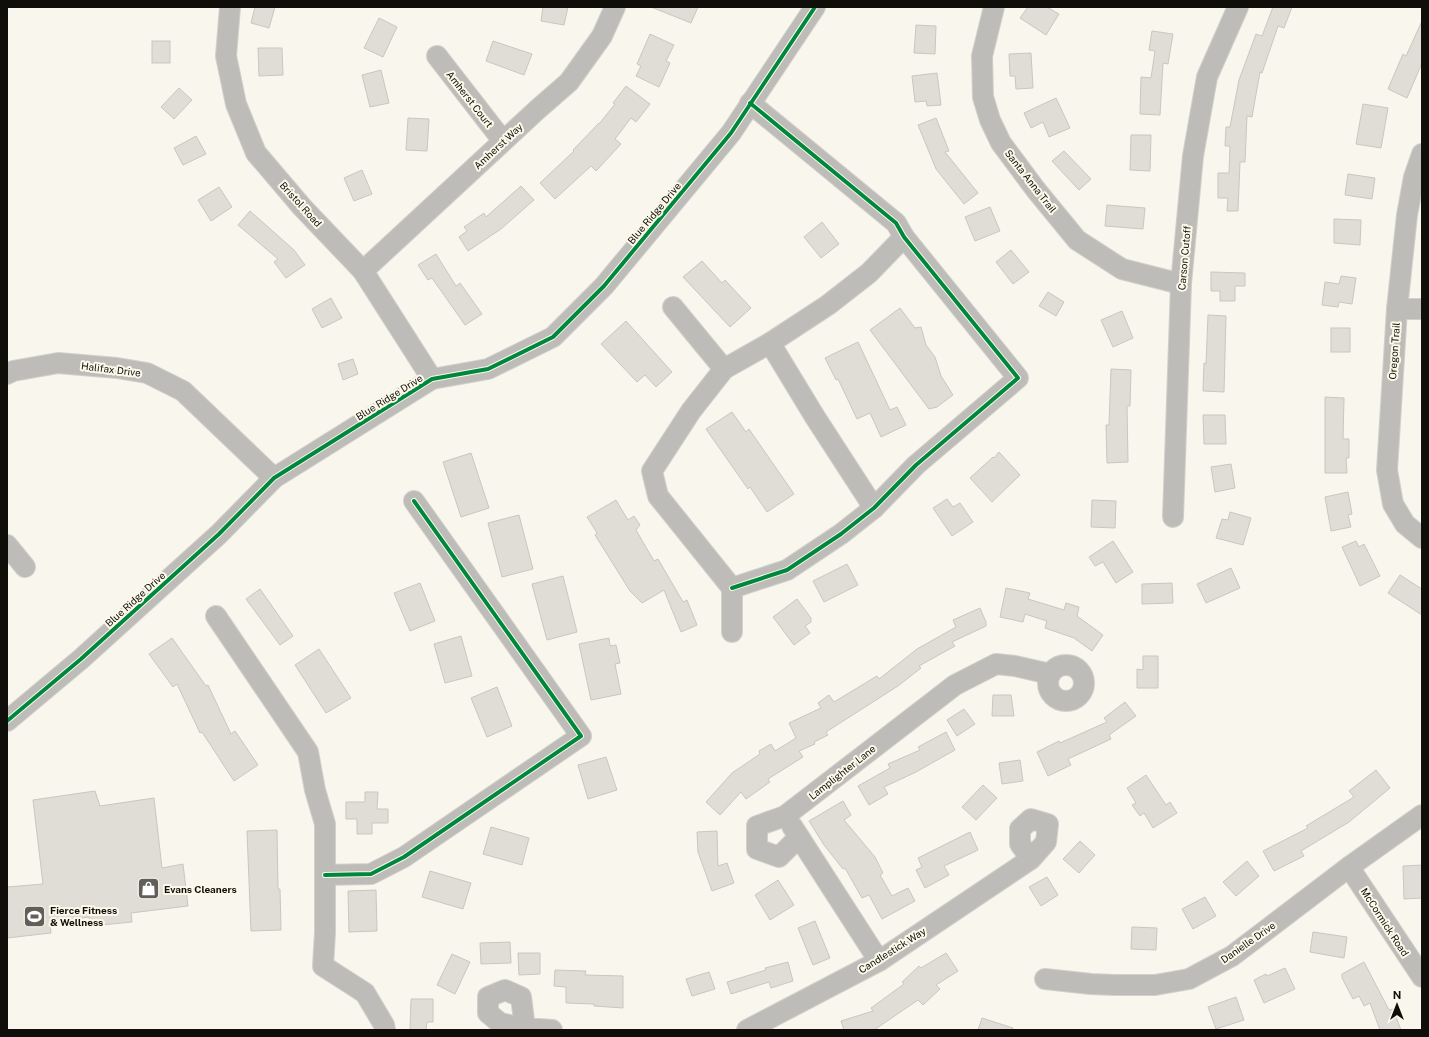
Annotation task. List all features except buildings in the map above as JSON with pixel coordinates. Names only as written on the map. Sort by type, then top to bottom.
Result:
[{"type":"street","name":"Bristol Road","points":[[230,7],[226,56],[236,104],[256,153],[302,207],[363,271],[432,379]]},
{"type":"street","name":"Amherst Way","points":[[363,271],[538,108],[569,82],[602,36],[615,7]]},
{"type":"street","name":"Blue Ridge Drive","points":[[7,721],[81,658],[220,534],[274,478],[432,379],[488,369],[553,337],[604,286],[731,133],[815,7]]},
{"type":"street","name":"Santa Anna Trail","points":[[994,7],[982,56],[983,97],[990,120],[1001,143],[1036,190],[1077,240],[1122,269],[1181,284]]},
{"type":"street","name":"Carson Cutoff","points":[[1173,517],[1181,284],[1193,156],[1208,77],[1238,7]]},
{"type":"street","name":"Amherst Court","points":[[437,56],[503,141]]},
{"type":"street","points":[[732,588],[787,570],[841,534],[874,508],[916,465],[1018,378],[904,237],[896,224],[750,104]]},
{"type":"street","name":"Oregon Trail","points":[[1422,154],[1414,177],[1407,215],[1397,309],[1387,470],[1394,504],[1405,524],[1422,538]]},
{"type":"street","points":[[732,632],[732,588],[658,496],[652,471],[691,410],[724,369],[770,343],[828,305],[869,273],[904,237]]},
{"type":"street","points":[[673,307],[724,369]]},
{"type":"street","points":[[1397,309],[1422,310]]},
{"type":"street","points":[[770,343],[815,417],[874,508]]},
{"type":"street","name":"Halifax Drive","points":[[7,374],[13,371],[58,363],[117,368],[147,373],[183,391],[274,478]]},
{"type":"street","points":[[325,875],[371,874],[404,857],[581,736],[414,501]]},
{"type":"street","points":[[7,545],[25,566]]},
{"type":"street","points":[[216,616],[308,752],[315,790],[325,824],[324,966],[365,993],[384,1024],[385,1030]]},
{"type":"street","name":"Lamplighter Lane","points":[[799,837],[779,857],[757,849],[757,826],[785,816],[955,685],[996,664],[1014,666],[1050,674]]},
{"type":"street","name":"Danielle Drive","points":[[1045,979],[1091,984],[1155,985],[1189,979],[1232,956],[1349,867],[1422,815]]},
{"type":"street","points":[[785,816],[879,960]]},
{"type":"street","name":"Candlestick Way","points":[[747,1030],[879,960],[1031,859]]},
{"type":"street","name":"McCormick Road","points":[[1349,867],[1422,977]]},
{"type":"street","points":[[525,1028],[552,1030]]},
{"type":"cycle path","points":[[7,721],[81,659],[219,534],[274,478],[432,379],[488,369],[553,337],[604,286],[731,133],[815,7]]},
{"type":"cycle path","points":[[732,588],[787,570],[841,534],[874,508],[916,465],[1018,378],[904,237],[896,223],[750,103]]},
{"type":"cycle path","points":[[325,875],[371,874],[404,857],[581,736],[414,501]]},
{"type":"place","name":"Evans Cleaners","points":[[149,889]]},
{"type":"place","name":"Fierce Fitness & Wellness","points":[[34,916]]}]
